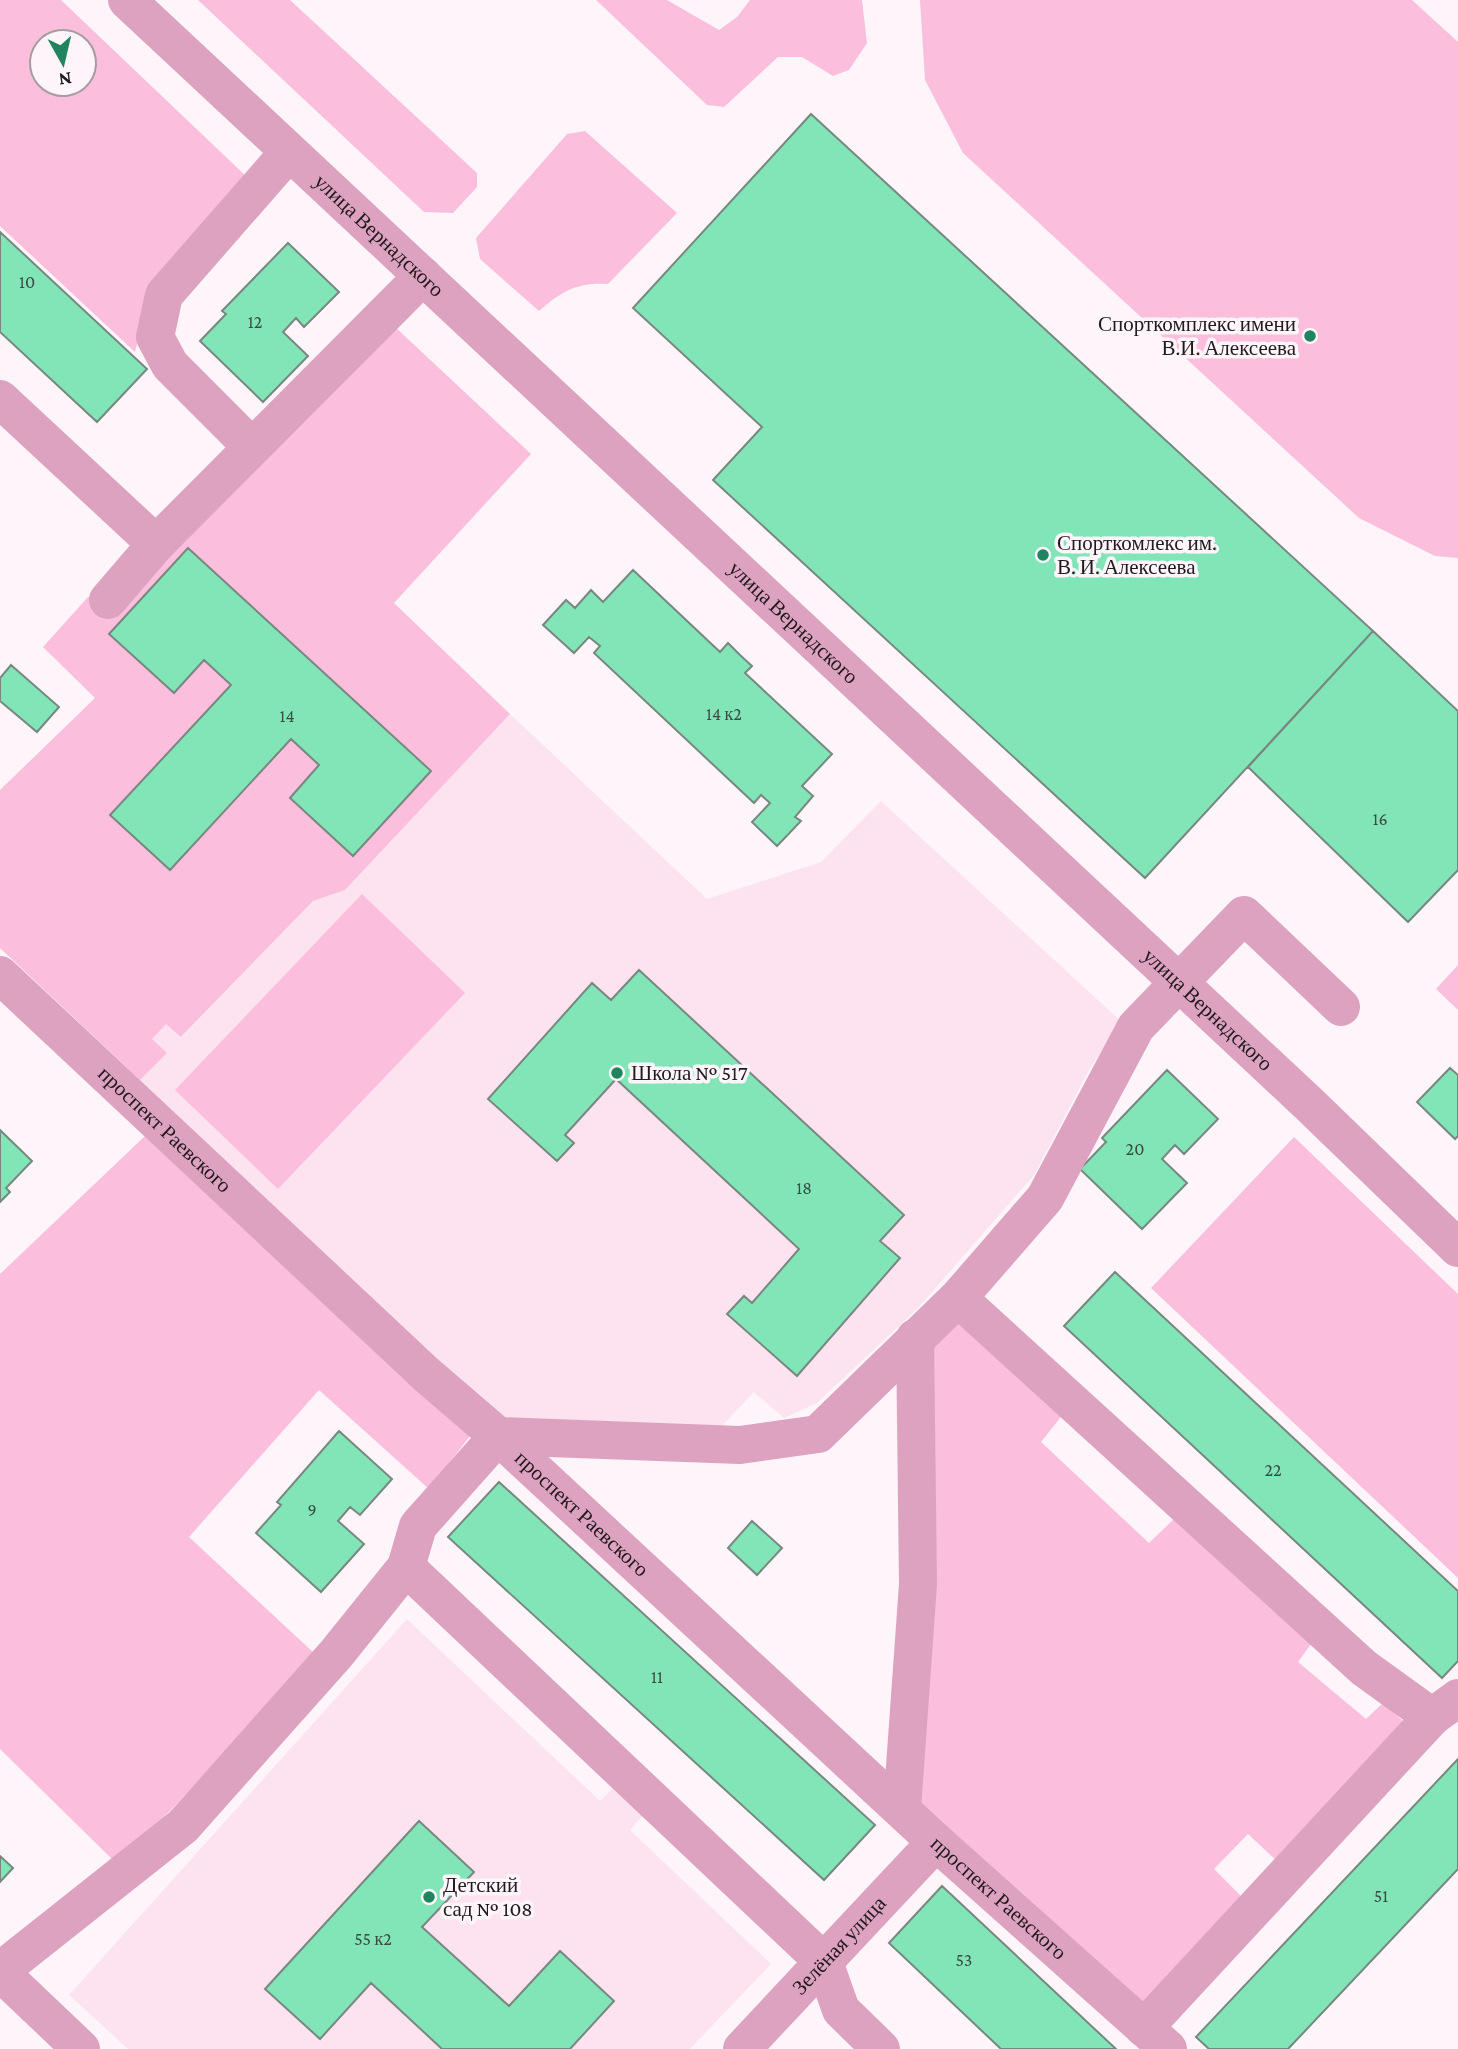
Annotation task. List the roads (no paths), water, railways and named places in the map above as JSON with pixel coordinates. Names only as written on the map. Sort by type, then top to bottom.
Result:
[{"type":"street","name":"улица Вернадского","points":[[127,0],[1180,984],[1458,1248]]},
{"type":"street","points":[[252,447],[170,365],[155,337],[164,295],[289,152]]},
{"type":"street","points":[[108,600],[156,544],[423,276]]},
{"type":"street","points":[[0,399],[156,544]]},
{"type":"street","points":[[80,2049],[0,1971],[183,1826],[336,1654],[406,1567],[418,1526],[498,1436],[740,1445],[818,1434],[957,1298],[1045,1198],[1136,1027],[1244,915],[1341,1007]]},
{"type":"street","name":"проспект Раевского","points":[[1,977],[427,1375],[498,1436],[936,1842],[1156,2038]]},
{"type":"street","points":[[957,1298],[1364,1668],[1445,1708],[1156,2038]]},
{"type":"street","points":[[902,1809],[918,1584],[915,1338]]},
{"type":"street","points":[[406,1567],[824,1962],[841,2010],[881,2049]]},
{"type":"street","name":"Зелёная улица","points":[[741,2049],[936,1842]]},
{"type":"place","name":"Спорткомплекс имени В.И. Алексеева","points":[[1310,336]]},
{"type":"place","name":"Спорткомлекс им. В. И. Алексеева","points":[[1043,555]]},
{"type":"place","name":"Школа № 517","points":[[617,1073]]},
{"type":"place","name":"Детский сад № 108","points":[[429,1897]]}]
